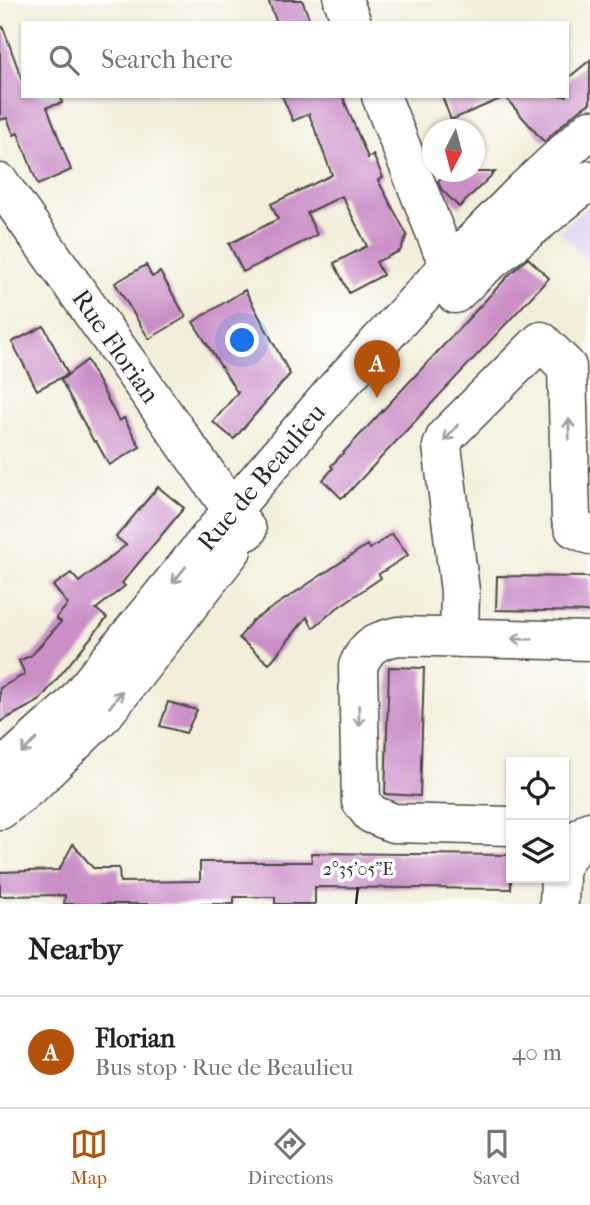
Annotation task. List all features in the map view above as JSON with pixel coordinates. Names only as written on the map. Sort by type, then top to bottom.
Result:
[{"type":"street","points":[[343,0],[351,21]]},
{"type":"street","points":[[382,98],[466,271],[590,156]]},
{"type":"street","name":"Rue de Beaulieu","points":[[466,271],[523,191],[590,129]]},
{"type":"street","name":"Rue de Beaulieu","points":[[0,810],[34,783],[105,713],[239,520],[332,393],[466,271],[590,180]]},
{"type":"street","name":"Rue Florian","points":[[0,183],[239,520]]},
{"type":"street","points":[[460,638],[460,591],[442,446],[446,436],[541,341],[567,367],[570,519],[574,528],[590,535]]},
{"type":"street","name":"Rue de Beaulieu","points":[[0,771],[72,706],[239,520]]},
{"type":"street","points":[[506,826],[393,823],[371,814],[361,801],[358,666],[365,651],[380,640],[398,636],[590,641]]},
{"type":"street","points":[[569,827],[590,829]]},
{"type":"street","points":[[569,853],[590,829]]},
{"type":"street","points":[[559,904],[560,883]]},
{"type":"shaded area","points":[[590,205],[590,265],[559,230]]},
{"type":"building","points":[[268,0],[302,0],[310,21],[276,21]]},
{"type":"building","points":[[3,27],[21,77],[21,98],[61,98],[62,103],[47,107],[71,170],[38,185],[18,133],[14,135],[7,118],[0,120],[0,28]]},
{"type":"building","points":[[590,60],[590,103],[544,142],[506,98],[569,98],[569,77]]},
{"type":"building","points":[[283,98],[343,98],[368,158],[373,155],[383,177],[378,180],[407,235],[400,251],[376,262],[383,275],[349,293],[334,263],[367,246],[342,196],[307,213],[317,235],[243,272],[229,244],[278,219],[271,204],[332,175],[309,114],[293,121]]},
{"type":"building","points":[[443,98],[503,98],[451,119]]},
{"type":"building","points":[[485,172],[495,172],[485,182]]},
{"type":"building","points":[[438,182],[485,182],[459,207],[441,189]]},
{"type":"building","points":[[528,258],[549,278],[341,498],[323,480],[333,468],[331,466],[509,275]]},
{"type":"building","points":[[146,265],[152,277],[160,272],[186,317],[149,339],[115,283]]},
{"type":"building","points":[[245,290],[290,374],[234,439],[213,422],[239,391],[237,392],[193,322]]},
{"type":"building","points":[[44,326],[68,374],[37,390],[12,342]]},
{"type":"building","points":[[87,360],[119,421],[124,418],[140,447],[109,465],[61,380]]},
{"type":"building","points":[[158,487],[184,508],[122,583],[125,586],[96,609],[107,618],[39,701],[0,722],[0,688],[25,674],[19,661],[32,655],[61,622],[56,618],[68,604],[53,586],[71,573],[79,582],[126,545],[116,537]]},
{"type":"building","points":[[392,534],[408,555],[379,574],[381,578],[313,628],[307,617],[269,664],[239,638],[252,621],[367,545],[370,549]]},
{"type":"building","points":[[497,576],[590,577],[590,612],[496,610]]},
{"type":"building","points":[[389,667],[424,668],[420,796],[385,794]]},
{"type":"building","points":[[168,702],[197,710],[186,733],[160,726]]},
{"type":"building","points":[[73,844],[93,868],[119,868],[120,882],[200,881],[200,862],[312,862],[311,853],[506,855],[506,883],[511,883],[511,889],[315,887],[315,904],[275,904],[275,897],[234,897],[234,904],[64,904],[65,895],[0,896],[0,872],[59,870]]},
{"type":"place","name":"Florian","points":[[377,398]]}]
